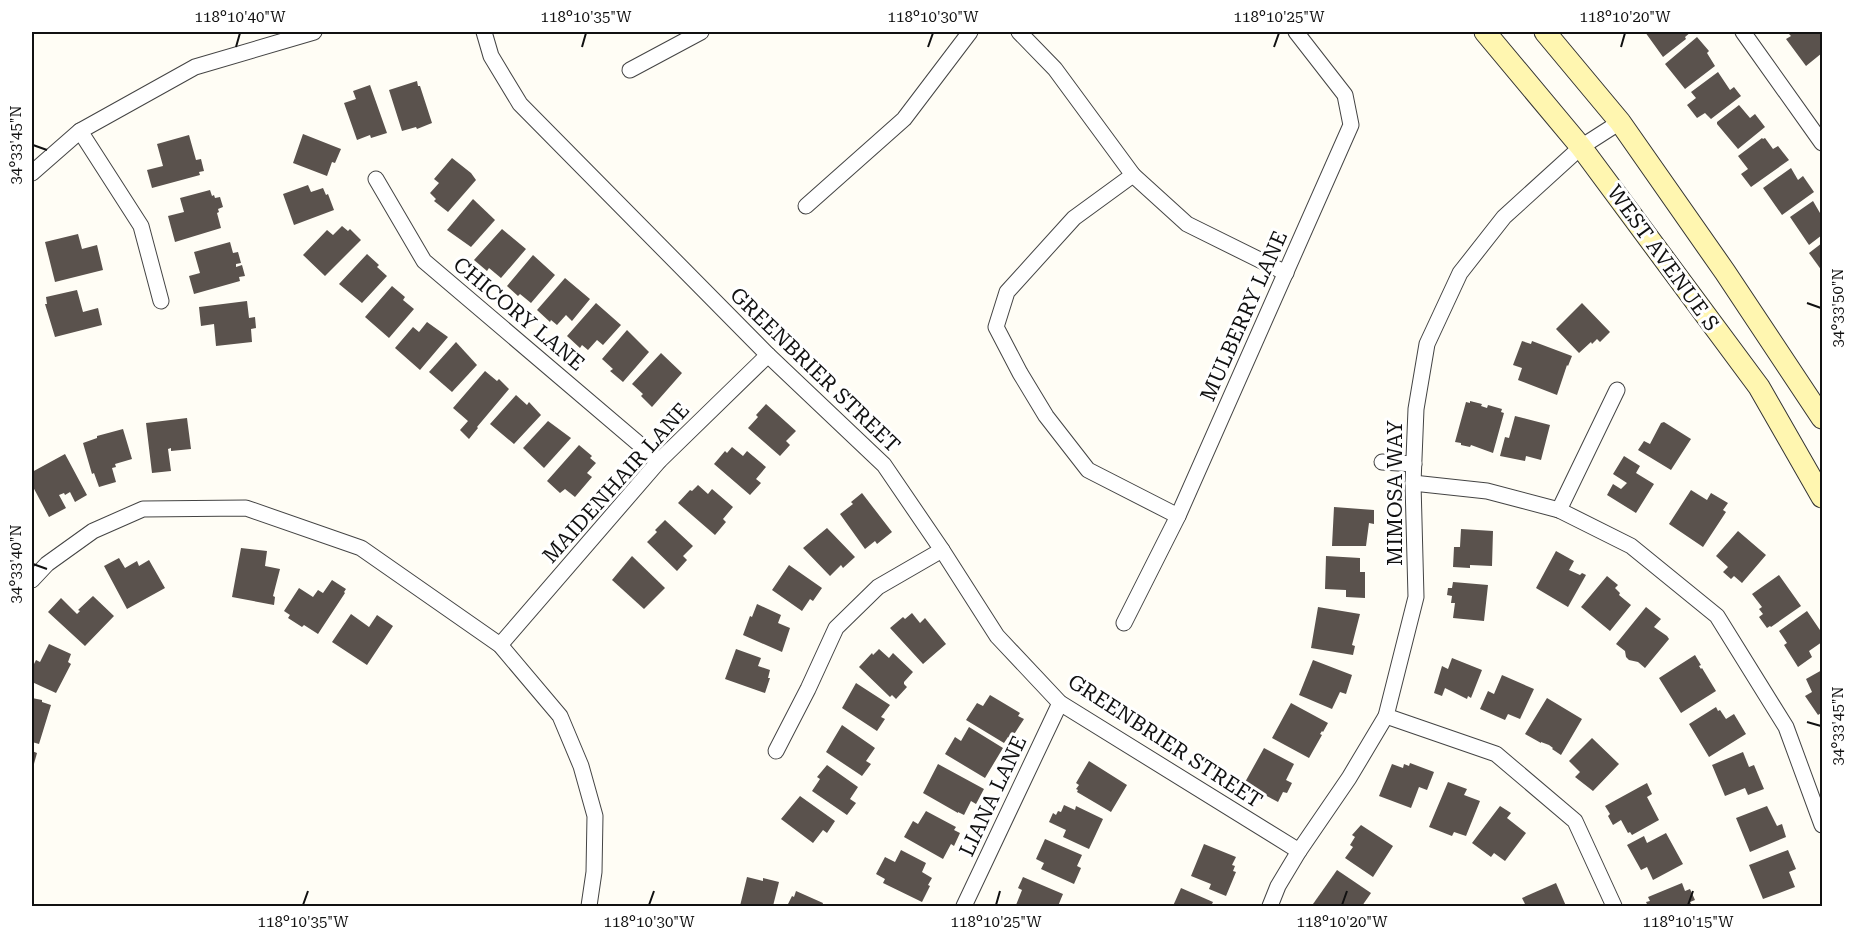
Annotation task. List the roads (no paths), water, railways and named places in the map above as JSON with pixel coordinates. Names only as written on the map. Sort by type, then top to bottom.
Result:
[{"type":"street","points":[[32,173],[80,131],[195,67],[314,32]]},
{"type":"street","name":"GREENBRIER STREET","points":[[484,32],[491,56],[520,104],[768,355],[884,465],[998,636],[1060,704],[1299,850]]},
{"type":"street","points":[[630,69],[701,32]]},
{"type":"street","points":[[806,206],[904,119],[970,32]]},
{"type":"street","points":[[1020,32],[1055,69],[1133,175],[1187,224],[1286,273]]},
{"type":"street","name":"MULBERRY LANE","points":[[1124,623],[1178,516],[1352,125],[1345,94],[1296,32]]},
{"type":"street","name":"WEST AVENUE S","points":[[1485,32],[1581,147],[1759,387],[1822,497]]},
{"type":"street","name":"WEST AVENUE S","points":[[1545,32],[1620,122],[1822,418]]},
{"type":"street","points":[[1743,32],[1822,143]]},
{"type":"street","name":"MIMOSA WAY","points":[[1270,906],[1278,886],[1299,850],[1349,778],[1386,716],[1416,597],[1413,483],[1416,409],[1426,344],[1460,273],[1504,217],[1581,147],[1620,122]]},
{"type":"street","points":[[80,131],[141,226],[161,301]]},
{"type":"street","points":[[1133,175],[1074,218],[1007,292],[996,327],[1046,416],[1088,470],[1178,516]]},
{"type":"street","name":"CHICORY LANE","points":[[376,179],[424,261],[658,461]]},
{"type":"street","name":"MAIDENHAIR LANE","points":[[500,645],[658,461],[768,355]]},
{"type":"street","points":[[1559,510],[1617,390]]},
{"type":"street","points":[[1382,462],[1414,464]]},
{"type":"street","points":[[1413,483],[1487,491],[1559,510],[1631,546],[1717,616],[1786,727],[1822,825]]},
{"type":"street","points":[[32,580],[47,564],[93,531],[143,509],[246,508],[361,548],[500,645],[560,716],[581,766],[595,816],[594,872],[589,906]]},
{"type":"street","points":[[776,751],[836,628],[878,587],[942,550]]},
{"type":"street","name":"LIANA LANE","points":[[964,906],[1060,704]]},
{"type":"street","points":[[1386,716],[1496,754],[1575,821],[1614,906]]}]
